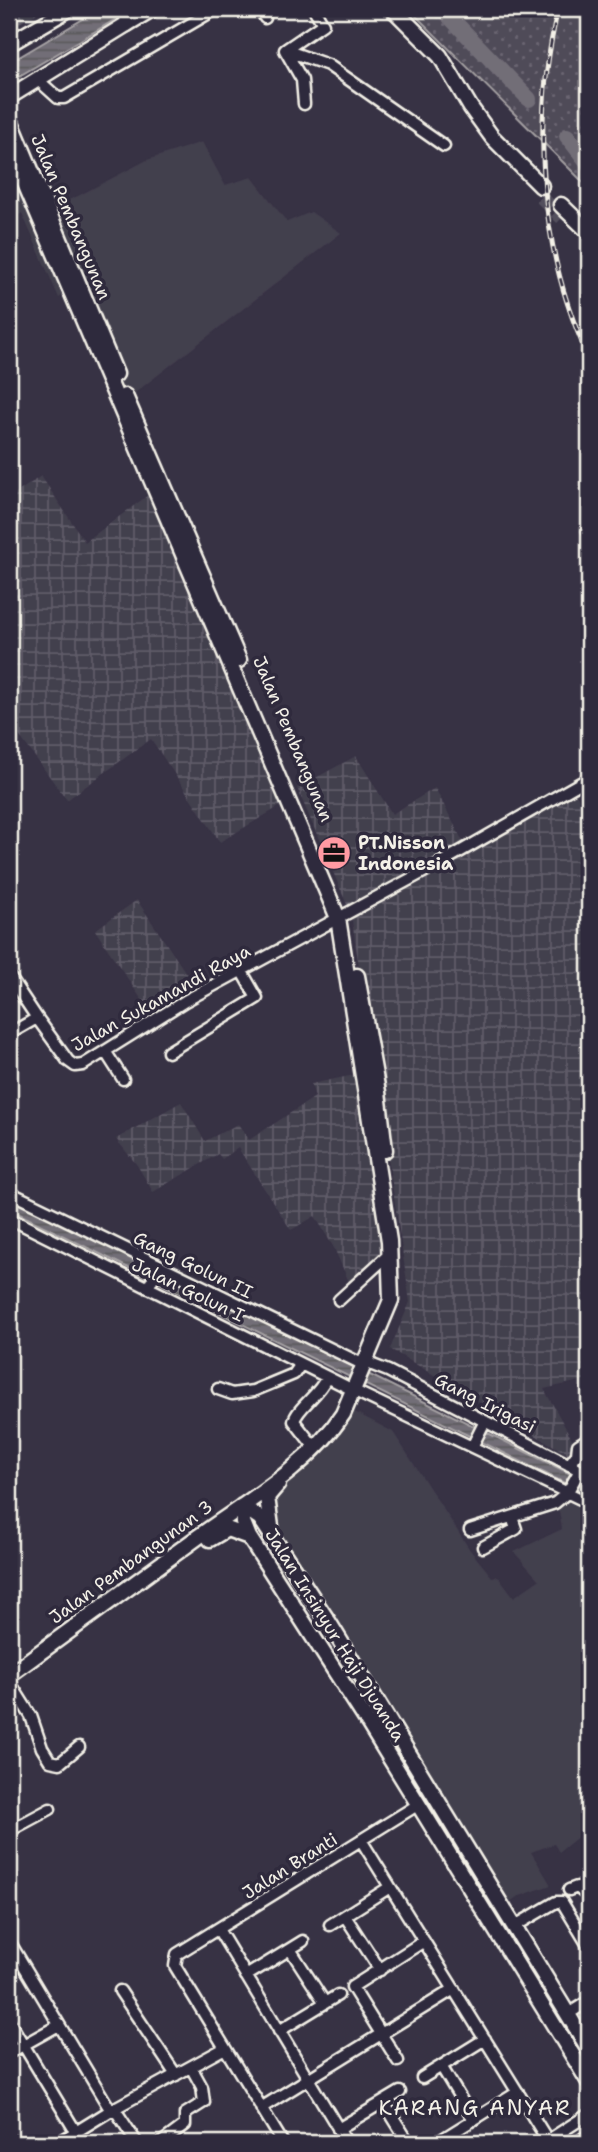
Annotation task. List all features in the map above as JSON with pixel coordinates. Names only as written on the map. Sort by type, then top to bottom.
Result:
[{"type":"main road","points":[[9,44],[69,9]]},
{"type":"main road","points":[[9,97],[127,15],[152,9]]},
{"type":"main road","points":[[393,9],[440,56],[481,124],[541,192]]},
{"type":"main road","name":"Jalan Pembangunan","points":[[9,117],[342,916],[378,1092],[400,1277],[399,1301],[392,1325],[368,1366]]},
{"type":"main road","name":"Jalan Pembangunan","points":[[9,146],[15,176],[342,916],[391,1257],[391,1300],[368,1366],[340,1429],[325,1447],[282,1480],[269,1494],[272,1534]]},
{"type":"main road","points":[[589,232],[561,211],[589,243]]},
{"type":"main road","name":"Jalan Pembangunan","points":[[242,1506],[315,1448],[333,1429],[357,1390]]},
{"type":"main road","name":"Jalan Insinyur Haji Djuanda","points":[[242,1506],[260,1518],[272,1534],[328,1621],[589,2049]]},
{"type":"main road","name":"Jalan Insinyur Haji Djuanda","points":[[242,1506],[243,1522],[249,1537],[419,1804],[589,2082]]},
{"type":"main road","name":"Jalan Pembangunan 3","points":[[9,1681],[242,1506]]},
{"type":"main road","name":"Jalan Pembangunan 3","points":[[9,1681],[219,1533],[227,1529],[249,1537]]},
{"type":"main road","points":[[310,1631],[324,1628],[328,1621]]},
{"type":"main road","points":[[482,1905],[497,1896]]},
{"type":"main road","points":[[492,1923],[511,1920]]},
{"type":"street","points":[[37,79],[58,98],[64,98],[216,9]]},
{"type":"street","points":[[285,50],[323,24],[314,9]]},
{"type":"street","points":[[285,50],[302,80],[304,104]]},
{"type":"street","points":[[285,50],[328,65],[444,146]]},
{"type":"street","name":"Jalan Sukamandi Raya","points":[[37,1018],[68,1061],[75,1066],[83,1065],[185,1001],[589,778]]},
{"type":"street","points":[[168,1052],[257,998],[241,970]]},
{"type":"street","points":[[9,976],[37,1018],[9,1034]]},
{"type":"street","points":[[104,1051],[123,1079]]},
{"type":"street","name":"Gang Golun II","points":[[9,1192],[368,1366]]},
{"type":"street","name":"Jalan Golun I","points":[[9,1219],[150,1285],[327,1377],[568,1489],[589,1503]]},
{"type":"street","points":[[339,1300],[385,1258],[391,1257]]},
{"type":"street","points":[[150,1285],[159,1267]]},
{"type":"street","points":[[218,1389],[232,1394],[253,1391],[294,1374],[301,1364]]},
{"type":"street","name":"Gang Irigasi","points":[[368,1366],[569,1465],[582,1474]]},
{"type":"street","points":[[315,1448],[294,1421],[296,1413],[322,1389],[327,1377]]},
{"type":"street","points":[[473,1444],[483,1424]]},
{"type":"street","points":[[569,1465],[577,1454],[578,1446],[589,1438]]},
{"type":"street","points":[[470,1530],[555,1503],[582,1474]]},
{"type":"street","points":[[483,1548],[516,1529],[512,1517]]},
{"type":"street","points":[[9,1681],[31,1716],[42,1748],[50,1760],[60,1763],[79,1747]]},
{"type":"street","name":"Jalan Branti","points":[[225,2048],[175,1966],[177,1954],[419,1804]]},
{"type":"street","points":[[9,1831],[50,1809]]},
{"type":"street","points":[[361,1840],[518,2092],[545,2142],[589,2114]]},
{"type":"street","points":[[330,1925],[390,1887]]},
{"type":"street","points":[[569,1890],[577,1887],[589,1897]]},
{"type":"street","points":[[511,1920],[562,1902],[589,1947]]},
{"type":"street","points":[[345,1916],[380,1970]]},
{"type":"street","points":[[218,1929],[347,2143]]},
{"type":"street","points":[[9,1941],[108,2106],[118,2114],[137,2143]]},
{"type":"street","points":[[246,1976],[303,1941]]},
{"type":"street","points":[[398,2061],[352,1987],[424,1941]]},
{"type":"street","points":[[290,1949],[325,2003]]},
{"type":"street","points":[[261,2108],[454,1989]]},
{"type":"street","points":[[120,1991],[176,2075]]},
{"type":"street","points":[[279,2032],[338,1995]]},
{"type":"street","points":[[568,2014],[589,2001]]},
{"type":"street","points":[[9,2021],[76,2132]]},
{"type":"street","points":[[9,2053],[59,2025]]},
{"type":"street","points":[[422,2078],[485,2039]]},
{"type":"street","points":[[58,2143],[113,2109],[225,2048],[283,2143]]},
{"type":"street","points":[[441,2066],[474,2119]]},
{"type":"street","points":[[161,2143],[186,2125],[184,2114],[204,2102],[202,2087],[191,2067]]},
{"type":"street","points":[[338,2129],[400,2092]]},
{"type":"street","points":[[436,2143],[518,2092]]},
{"type":"street","points":[[384,2103],[409,2143]]},
{"type":"street","points":[[576,2143],[589,2135]]},
{"type":"street","points":[[9,2140],[19,2143]]},
{"type":"shaded area","points":[[9,9],[39,9],[37,13],[9,29]]},
{"type":"shaded area","points":[[100,9],[133,9],[9,82],[9,63]]},
{"type":"shaded area","points":[[409,9],[589,9],[589,188]]},
{"type":"shaded area","points":[[9,120],[46,209],[78,196],[147,160],[202,142],[225,185],[252,177],[287,222],[311,212],[341,233],[127,399],[78,285],[59,298],[22,213],[9,222]]},
{"type":"shaded area","points":[[41,476],[85,542],[155,490],[289,801],[220,842],[151,739],[67,800],[9,722],[9,498]]},
{"type":"shaded area","points":[[356,756],[392,814],[435,788],[469,853],[576,794],[589,813],[589,1379],[544,1389],[573,1441],[569,1455],[390,1349],[410,1302],[351,914],[297,788]]},
{"type":"shaded area","points":[[137,900],[194,985],[150,1012],[95,930]]},
{"type":"shaded area","points":[[364,1073],[393,1257],[349,1282],[334,1248],[315,1216],[291,1230],[238,1148],[222,1159],[218,1154],[153,1192],[137,1165],[116,1139],[181,1102],[205,1141],[238,1124],[249,1140],[315,1097],[311,1084]]},
{"type":"shaded area","points":[[9,1197],[589,1483],[589,1495],[9,1209]]},
{"type":"shaded area","points":[[351,1410],[393,1432],[470,1550],[492,1577],[498,1576],[514,1597],[539,1580],[514,1552],[562,1529],[558,1505],[566,1501],[589,1511],[589,1851],[579,1836],[559,1852],[554,1844],[531,1852],[551,1885],[517,1897],[503,1907],[272,1534],[268,1506],[282,1480]]},
{"type":"waterway","points":[[442,9],[529,99]]},
{"type":"waterway","points":[[567,136],[589,164]]},
{"type":"tunnel","points":[[541,197],[562,218]]},
{"type":"railway","points":[[558,9],[544,96],[545,186],[559,275],[589,358]]},
{"type":"place","name":"PT.Nisson Indonesia","points":[[334,853]]},
{"type":"district","name":"KARANG ANYAR","points":[[475,2108]]}]
